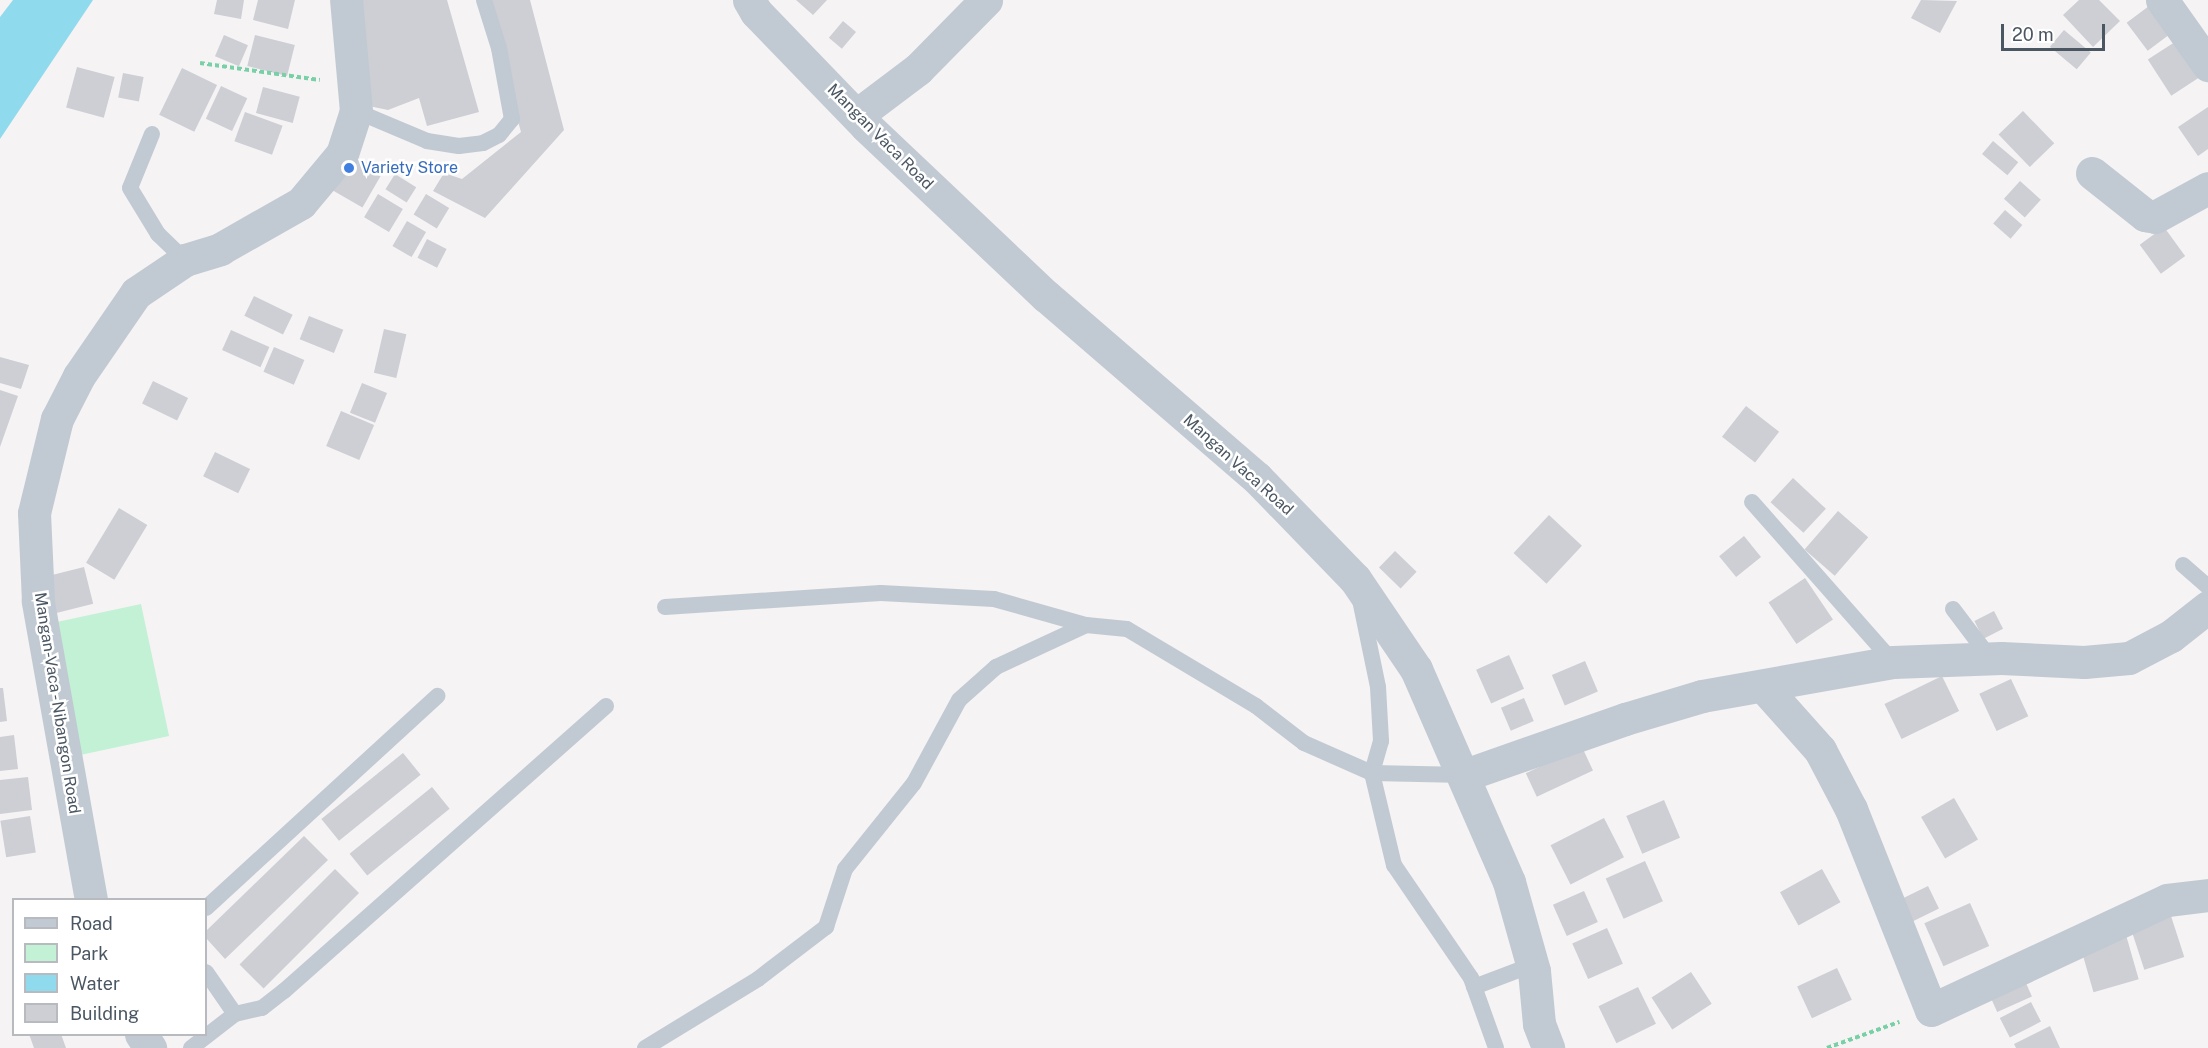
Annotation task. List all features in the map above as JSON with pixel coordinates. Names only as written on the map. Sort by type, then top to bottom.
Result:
[{"type":"street","name":"Mangan-Vaca - Nibangon Road","points":[[91,898],[38,601],[34,513],[57,418],[79,376],[136,293],[185,260],[220,249],[301,203],[342,154],[355,98],[346,0]]},
{"type":"street","name":"Mangan Vaca Road","points":[[749,0],[756,12],[856,115],[1047,297],[1257,478],[1355,579],[1416,669],[1465,776],[1509,882],[1532,965],[1539,1024],[1548,1048]]},
{"type":"street","points":[[856,115],[918,69],[986,0]]},
{"type":"street","points":[[2162,0],[2208,65]]},
{"type":"street","points":[[2092,173],[2145,215],[2155,217],[2208,188]]},
{"type":"street","points":[[1465,776],[1625,718],[1702,696],[1893,662],[1990,658],[2084,662],[2129,657],[2171,636],[2205,610]]},
{"type":"street","points":[[1763,686],[1820,750],[1851,808],[1931,1010],[2168,900],[2208,895]]},
{"type":"lane","points":[[355,98],[427,141],[459,146],[483,143],[500,135],[512,119],[499,48],[484,0]]},
{"type":"lane","points":[[152,134],[130,188],[158,234],[185,260]]},
{"type":"lane","points":[[1752,502],[1893,662]]},
{"type":"lane","points":[[2183,565],[2205,610]]},
{"type":"lane","points":[[1355,579],[1378,687],[1381,741],[1372,773],[1394,865],[1474,987],[1496,1048]]},
{"type":"lane","points":[[664,607],[881,593],[994,599],[1086,625],[1127,629],[1256,706],[1304,743],[1372,773],[1465,776]]},
{"type":"lane","points":[[1953,609],[1990,658]]},
{"type":"lane","points":[[645,1048],[758,979],[826,927],[845,869],[915,783],[959,700],[996,667],[1086,625]]},
{"type":"lane","points":[[207,907],[437,696]]},
{"type":"lane","points":[[207,1035],[235,1014],[262,1008],[284,991],[606,706]]},
{"type":"lane","points":[[1474,987],[1532,965]]},
{"type":"lane","points":[[207,973],[235,1014]]},
{"type":"lane","points":[[190,1048],[206,1036]]},
{"type":"path","points":[[200,63],[355,98]]},
{"type":"path","points":[[1827,1048],[1931,1010]]},
{"type":"green space","points":[[141,604],[169,736],[79,755],[51,623]]},
{"type":"water","points":[[13,0],[93,0],[0,139],[0,17]]},
{"type":"building","points":[[217,0],[244,0],[241,19],[214,14]]},
{"type":"building","points":[[258,0],[295,0],[288,29],[253,20]]},
{"type":"building","points":[[350,0],[447,0],[479,112],[427,126],[419,98],[388,110],[364,105]]},
{"type":"building","points":[[484,0],[530,0],[564,130],[485,218],[433,191],[444,173],[462,179],[521,132]]},
{"type":"building","points":[[796,0],[827,0],[813,15]]},
{"type":"building","points":[[1921,0],[1957,1],[1940,33],[1911,18]]},
{"type":"building","points":[[2079,0],[2099,0],[2120,21],[2093,47],[2063,15]]},
{"type":"building","points":[[2149,6],[2170,34],[2148,51],[2127,23]]},
{"type":"building","points":[[843,21],[856,32],[842,49],[829,38]]},
{"type":"building","points":[[2064,30],[2091,52],[2077,69],[2050,47]]},
{"type":"building","points":[[224,35],[248,45],[239,66],[215,56]]},
{"type":"building","points":[[255,35],[295,45],[287,76],[247,66]]},
{"type":"building","points":[[2178,40],[2201,76],[2171,96],[2148,60]]},
{"type":"building","points":[[77,67],[115,77],[104,118],[66,108]]},
{"type":"building","points":[[182,68],[217,85],[194,132],[159,115]]},
{"type":"building","points":[[123,73],[144,77],[139,102],[118,98]]},
{"type":"building","points":[[221,86],[247,98],[232,131],[206,119]]},
{"type":"building","points":[[263,87],[300,97],[293,123],[256,113]]},
{"type":"building","points":[[2208,107],[2208,149],[2198,156],[2178,127]]},
{"type":"building","points":[[2023,111],[2054,143],[2030,167],[1999,135]]},
{"type":"building","points":[[245,112],[283,126],[272,155],[234,141]]},
{"type":"building","points":[[1993,141],[2018,162],[2007,175],[1982,154]]},
{"type":"building","points":[[350,153],[383,172],[362,208],[330,189]]},
{"type":"building","points":[[395,174],[416,187],[407,203],[385,189]]},
{"type":"building","points":[[2020,181],[2041,200],[2025,218],[2004,199]]},
{"type":"building","points":[[378,194],[403,209],[389,232],[364,217]]},
{"type":"building","points":[[426,194],[449,208],[437,228],[414,215]]},
{"type":"building","points":[[2005,210],[2022,225],[2011,239],[1993,224]]},
{"type":"building","points":[[407,221],[426,232],[412,257],[392,246]]},
{"type":"building","points":[[2164,227],[2185,256],[2161,274],[2140,245]]},
{"type":"building","points":[[427,239],[447,249],[437,268],[417,258]]},
{"type":"building","points":[[254,296],[293,315],[283,335],[244,316]]},
{"type":"building","points":[[309,316],[343,330],[334,353],[300,339]]},
{"type":"building","points":[[384,329],[406,334],[396,378],[374,373]]},
{"type":"building","points":[[231,330],[269,347],[260,367],[222,350]]},
{"type":"building","points":[[274,347],[304,360],[294,385],[263,372]]},
{"type":"building","points":[[0,357],[29,365],[21,389],[0,383]]},
{"type":"building","points":[[153,381],[188,398],[177,421],[142,403]]},
{"type":"building","points":[[362,383],[387,393],[375,423],[350,413]]},
{"type":"building","points":[[0,390],[18,396],[0,447]]},
{"type":"building","points":[[1746,406],[1779,432],[1755,463],[1722,437]]},
{"type":"building","points":[[341,411],[374,425],[359,460],[326,446]]},
{"type":"building","points":[[215,452],[250,469],[238,493],[203,476]]},
{"type":"building","points":[[1793,478],[1826,509],[1803,533],[1770,502]]},
{"type":"building","points":[[119,508],[147,525],[114,580],[86,563]]},
{"type":"building","points":[[1838,511],[1868,537],[1835,576],[1805,549]]},
{"type":"building","points":[[1549,515],[1582,546],[1546,584],[1514,553]]},
{"type":"building","points":[[1744,536],[1761,557],[1736,577],[1719,556]]},
{"type":"building","points":[[1395,551],[1417,572],[1401,588],[1379,568]]},
{"type":"building","points":[[84,567],[93,604],[55,613],[46,576]]},
{"type":"building","points":[[1805,578],[1833,619],[1796,644],[1769,603]]},
{"type":"building","points":[[1994,611],[2003,629],[1983,639],[1974,621]]},
{"type":"building","points":[[1509,655],[1524,689],[1491,703],[1476,670]]},
{"type":"building","points":[[1585,661],[1598,691],[1565,705],[1552,675]]},
{"type":"building","points":[[1942,676],[1959,711],[1902,739],[1884,704]]},
{"type":"building","points":[[2011,679],[2028,716],[1997,731],[1979,694]]},
{"type":"building","points":[[0,688],[3,688],[7,721],[0,722]]},
{"type":"building","points":[[1524,698],[1534,721],[1511,731],[1501,708]]},
{"type":"building","points":[[14,735],[18,769],[0,771],[0,737]]},
{"type":"building","points":[[1582,747],[1593,771],[1537,797],[1526,773]]},
{"type":"building","points":[[403,753],[421,775],[339,841],[321,819]]},
{"type":"building","points":[[28,777],[32,810],[0,814],[0,780]]},
{"type":"building","points":[[432,787],[450,809],[367,875],[350,854]]},
{"type":"building","points":[[1954,798],[1978,840],[1945,859],[1921,817]]},
{"type":"building","points":[[1664,800],[1680,838],[1642,854],[1626,816]]},
{"type":"building","points":[[30,816],[36,853],[6,857],[0,821]]},
{"type":"building","points":[[1604,818],[1624,857],[1571,884],[1551,845]]},
{"type":"building","points":[[304,836],[328,860],[225,959],[207,939],[207,930]]},
{"type":"building","points":[[1645,861],[1663,901],[1624,919],[1606,878]]},
{"type":"building","points":[[335,869],[359,893],[264,989],[240,964]]},
{"type":"building","points":[[1822,869],[1840,902],[1798,926],[1780,892]]},
{"type":"building","points":[[1928,886],[1939,908],[1905,925],[1894,903]]},
{"type":"building","points":[[1584,891],[1598,922],[1567,936],[1553,905]]},
{"type":"building","points":[[1970,903],[1989,946],[1943,966],[1924,923]]},
{"type":"building","points":[[2171,916],[2184,957],[2144,970],[2131,929]]},
{"type":"building","points":[[1607,928],[1623,964],[1588,979],[1572,943]]},
{"type":"building","points":[[2126,935],[2139,979],[2094,992],[2081,948]]},
{"type":"building","points":[[1837,968],[1852,1000],[1812,1018],[1797,987]]},
{"type":"building","points":[[1691,972],[1712,1004],[1672,1029],[1652,998]]},
{"type":"building","points":[[2025,981],[2032,997],[1997,1012],[1990,996]]},
{"type":"building","points":[[1638,987],[1656,1024],[1616,1043],[1598,1006]]},
{"type":"building","points":[[2031,1002],[2041,1022],[2010,1037],[2000,1018]]},
{"type":"building","points":[[2050,1026],[2060,1048],[2016,1048],[2014,1044]]},
{"type":"building","points":[[30,1036],[62,1036],[66,1048],[34,1048]]},
{"type":"place","name":"Variety Store","points":[[349,168]]}]
